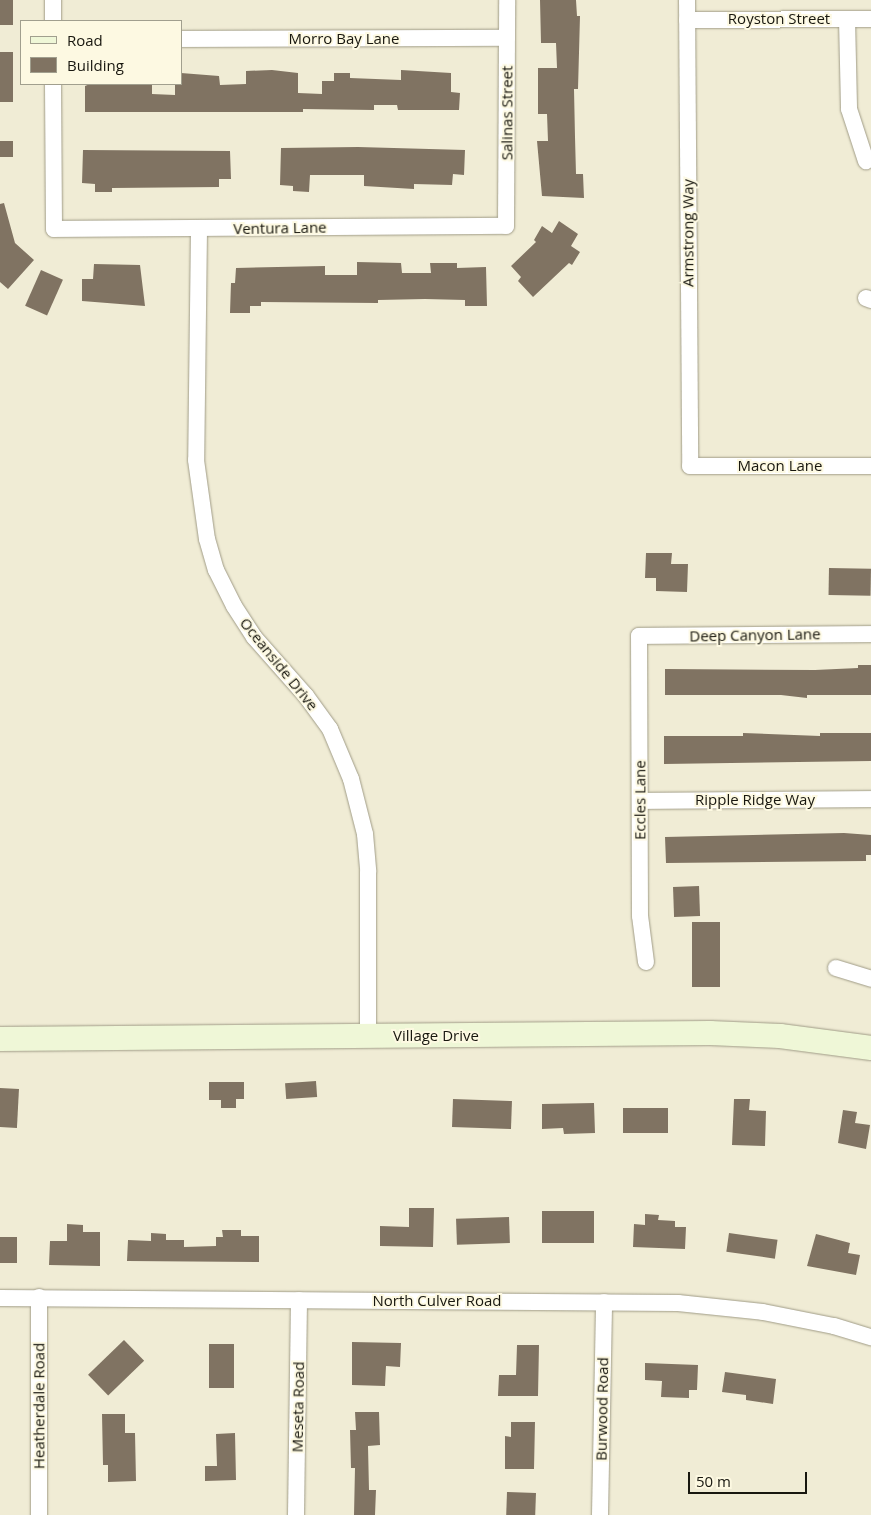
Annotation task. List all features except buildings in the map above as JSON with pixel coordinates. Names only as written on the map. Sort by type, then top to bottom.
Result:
[{"type":"main road","name":"Village Drive","points":[[0,1038],[710,1034],[780,1036],[871,1048]]},
{"type":"street","points":[[53,0],[53,20]]},
{"type":"street","name":"Salinas Street","points":[[506,0],[506,226]]},
{"type":"street","name":"Armstrong Way","points":[[687,0],[690,466]]},
{"type":"street","points":[[847,19],[849,109],[866,161]]},
{"type":"street","name":"Royston Street","points":[[687,20],[871,19]]},
{"type":"street","name":"Morro Bay Lane","points":[[182,40],[507,38]]},
{"type":"street","name":"Ventura Lane","points":[[53,85],[54,229],[506,226]]},
{"type":"street","name":"Oceanside Drive","points":[[199,229],[196,460],[207,539],[216,570],[234,606],[254,637],[330,729],[351,779],[365,834],[367,863],[368,1036]]},
{"type":"street","name":"Macon Lane","points":[[690,466],[871,466]]},
{"type":"street","name":"Deep Canyon Lane","points":[[640,636],[871,634]]},
{"type":"street","name":"Eccles Lane","points":[[640,636],[640,916],[646,962]]},
{"type":"street","name":"Ripple Ridge Way","points":[[640,801],[871,799]]},
{"type":"street","points":[[836,968],[871,979]]},
{"type":"street","name":"Heatherdale Road","points":[[39,1297],[39,1515]]},
{"type":"street","name":"North Culver Road","points":[[0,1298],[678,1303],[762,1312],[834,1326],[871,1338]]},
{"type":"street","name":"Meseta Road","points":[[296,1515],[299,1300]]},
{"type":"street","name":"Burwood Road","points":[[600,1515],[604,1302]]}]
